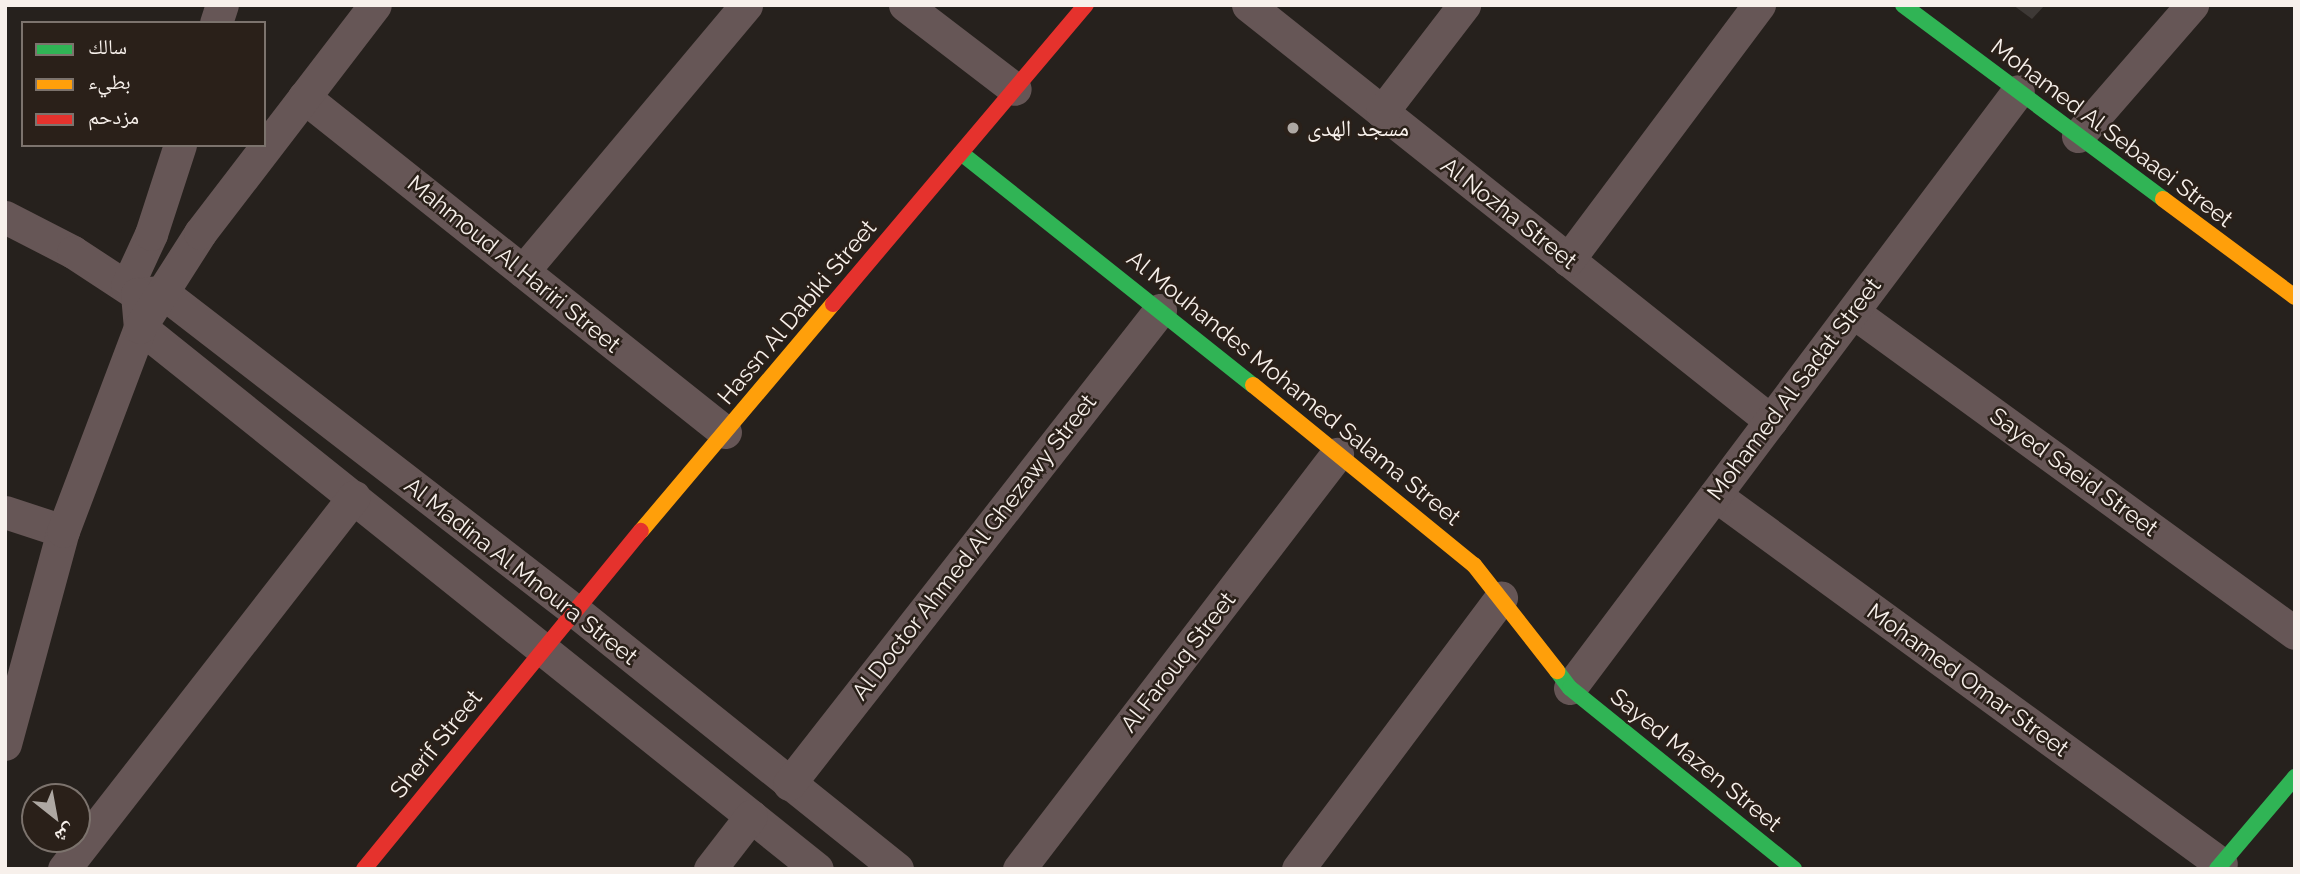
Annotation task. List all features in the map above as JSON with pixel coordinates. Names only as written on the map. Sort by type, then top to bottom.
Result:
[{"type":"street","points":[[266,147],[375,5]]},
{"type":"street","points":[[523,271],[746,5]]},
{"type":"street","points":[[905,5],[1015,89]]},
{"type":"street","name":"Hassn Al Dabiki Street","points":[[543,648],[1086,5]]},
{"type":"street","name":"Al Nozha Street","points":[[1248,5],[1770,421]]},
{"type":"street","points":[[1382,112],[1464,5]]},
{"type":"street","points":[[1568,260],[1759,5]]},
{"type":"street","name":"Mohamed Al Sebaaei Street","points":[[1903,5],[2295,297]]},
{"type":"street","points":[[2078,136],[2192,5]]},
{"type":"street","name":"Mohamed Al Sadat Street","points":[[1570,688],[2018,91]]},
{"type":"street","name":"Mahmoud Al Hariri Street","points":[[304,97],[724,432]]},
{"type":"street","points":[[5,744],[63,531],[142,300],[151,234],[179,147]]},
{"type":"street","points":[[142,300],[200,233],[266,147]]},
{"type":"street","name":"Al Mouhandes Mohamed Salama Street","points":[[961,153],[1442,536],[1501,598],[1570,688]]},
{"type":"street","name":"Al Madina Al Mnoura Street","points":[[5,216],[142,300],[574,610],[897,869]]},
{"type":"street","name":"Al Madina Al Mnoura Street","points":[[142,300],[354,496],[817,869]]},
{"type":"street","name":"Al Doctor Ahmed Al Ghezawy Street","points":[[789,784],[1160,310]]},
{"type":"street","name":"Sayed Saeid Street","points":[[1853,312],[2295,633]]},
{"type":"street","name":"Al Farouq Street","points":[[1019,869],[1338,454]]},
{"type":"street","name":"Mohamed Omar Street","points":[[1715,495],[2219,867]]},
{"type":"street","points":[[64,869],[354,496]]},
{"type":"street","points":[[5,512],[63,531]]},
{"type":"street","points":[[1298,869],[1501,598]]},
{"type":"street","name":"Sherif Street","points":[[364,869],[543,648]]},
{"type":"street","name":"Sayed Mazen Street","points":[[1570,688],[1794,869]]},
{"type":"street","points":[[2219,867],[2295,777]]},
{"type":"street","points":[[710,869],[751,816]]},
{"type":"building","points":[[2013,5],[2045,5],[2032,19]]},
{"type":"traffic: fast","points":[[1903,5],[2163,199]]},
{"type":"traffic: fast","points":[[961,153],[1253,385]]},
{"type":"traffic: fast","points":[[1557,671],[1570,688],[1794,869]]},
{"type":"traffic: fast","points":[[2217,869],[2295,777]]},
{"type":"traffic: slow","points":[[2163,199],[2295,297]]},
{"type":"traffic: slow","points":[[641,531],[833,304]]},
{"type":"traffic: slow","points":[[1253,385],[1474,565],[1557,671]]},
{"type":"traffic: jam","points":[[833,304],[1086,5]]},
{"type":"traffic: jam","points":[[364,869],[641,531]]},
{"type":"place","name":"مسجد الهدى","points":[[1293,128]]}]
